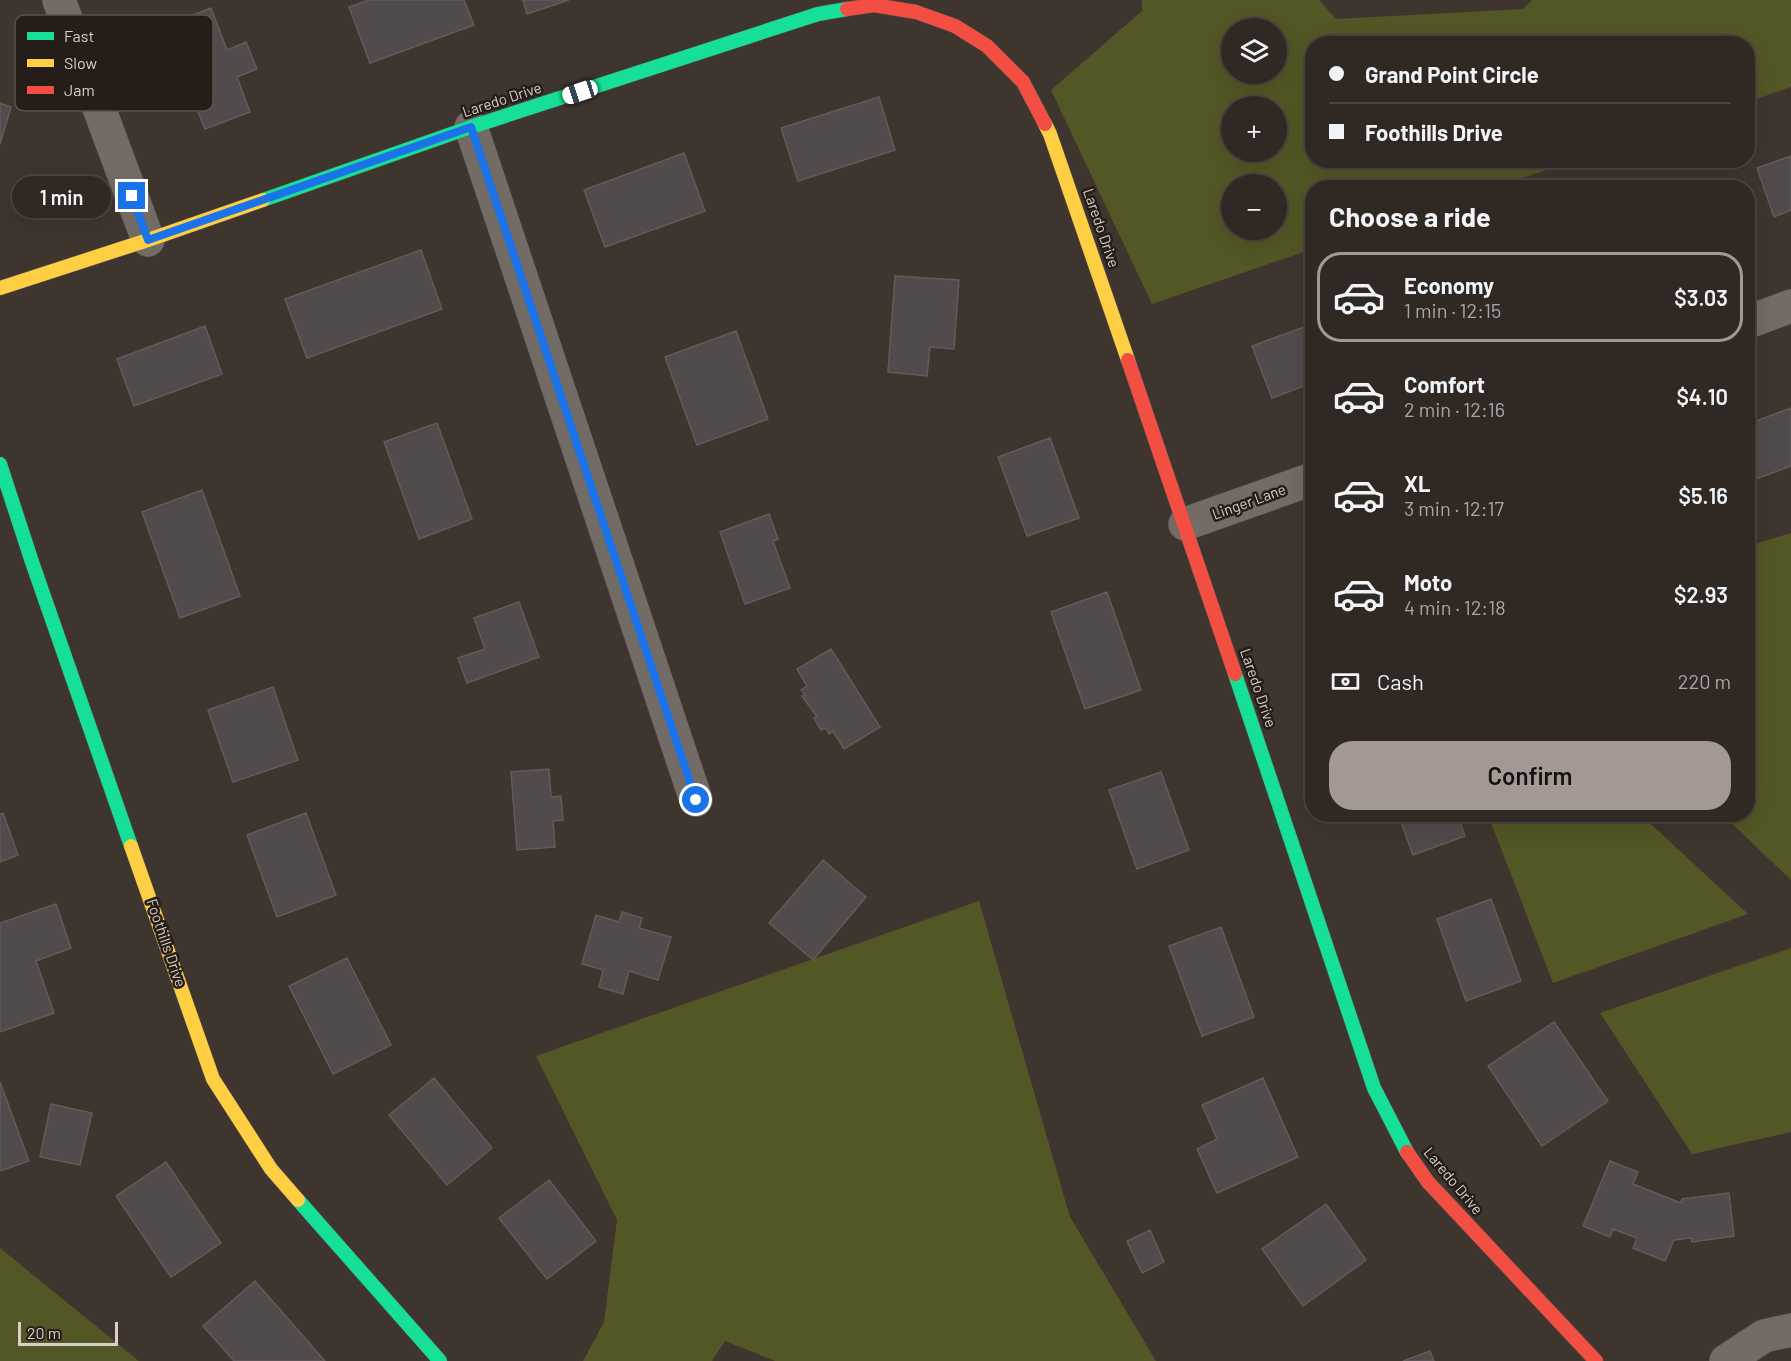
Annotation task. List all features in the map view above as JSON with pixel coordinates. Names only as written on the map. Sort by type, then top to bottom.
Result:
[{"type":"street","points":[[59,0],[65,15]]},
{"type":"street","name":"Laredo Drive","points":[[0,288],[148,240],[471,127],[818,14],[874,5],[916,12],[955,26],[987,46],[1023,82],[1050,134],[1185,524],[1374,1088],[1406,1150],[1428,1182],[1596,1361]]},
{"type":"street","points":[[100,111],[148,240]]},
{"type":"street","points":[[471,127],[696,800]]},
{"type":"street","points":[[1755,319],[1791,306]]},
{"type":"street","name":"Foothills Drive","points":[[0,464],[40,585],[213,1079],[271,1169],[440,1361]]},
{"type":"street","name":"Linger Lane","points":[[1185,524],[1305,481]]},
{"type":"street","points":[[1726,1361],[1764,1336],[1791,1330]]},
{"type":"green space","points":[[1142,0],[1319,0],[1336,19],[1523,9],[1532,0],[1791,0],[1791,87],[1755,100],[1755,36],[1305,36],[1305,168],[1553,168],[1516,180],[1305,180],[1305,251],[1152,304],[1051,90],[1142,11]]},
{"type":"green space","points":[[1791,533],[1791,880],[1730,822],[1755,822],[1755,544]]},
{"type":"green space","points":[[1491,822],[1649,822],[1748,914],[1553,983]]},
{"type":"green space","points":[[979,901],[1070,1217],[1156,1361],[775,1361],[725,1341],[712,1361],[583,1361],[604,1322],[617,1220],[536,1056]]},
{"type":"green space","points":[[1791,948],[1791,1132],[1692,1154],[1600,1013]]},
{"type":"green space","points":[[0,1248],[139,1361],[0,1361]]},
{"type":"building","points":[[369,0],[464,0],[474,25],[370,63],[349,7]]},
{"type":"building","points":[[523,0],[569,0],[527,14]]},
{"type":"building","points":[[211,8],[227,50],[246,42],[257,69],[237,77],[250,112],[205,129],[198,111],[213,111],[213,15],[193,15]]},
{"type":"building","points":[[879,97],[895,150],[798,181],[781,128]]},
{"type":"building","points":[[0,103],[11,107],[0,144]]},
{"type":"building","points":[[684,153],[705,211],[605,247],[584,190]]},
{"type":"building","points":[[1791,156],[1791,210],[1774,217],[1757,168]]},
{"type":"building","points":[[421,250],[442,309],[307,358],[285,299]]},
{"type":"building","points":[[895,276],[959,280],[954,349],[930,347],[927,376],[888,372]]},
{"type":"building","points":[[205,326],[222,374],[134,406],[117,359]]},
{"type":"building","points":[[1305,327],[1305,386],[1272,398],[1252,346]]},
{"type":"building","points":[[736,331],[768,419],[697,445],[665,357]]},
{"type":"building","points":[[1791,408],[1791,466],[1755,479],[1755,421]]},
{"type":"building","points":[[437,423],[472,519],[419,539],[384,442]]},
{"type":"building","points":[[1050,438],[1079,518],[1027,536],[998,457]]},
{"type":"building","points":[[202,490],[240,596],[180,618],[142,512]]},
{"type":"building","points":[[769,514],[778,539],[773,541],[790,588],[745,604],[720,532]]},
{"type":"building","points":[[1107,592],[1141,690],[1085,709],[1051,612]]},
{"type":"building","points":[[519,602],[539,657],[467,683],[458,658],[485,649],[474,618]]},
{"type":"building","points":[[831,649],[880,727],[844,749],[833,731],[829,734],[826,728],[821,730],[814,718],[817,717],[802,696],[805,695],[801,690],[807,686],[797,669]]},
{"type":"building","points":[[273,687],[298,760],[233,782],[208,710]]},
{"type":"building","points":[[549,769],[551,797],[561,796],[563,820],[553,821],[555,847],[517,850],[511,772]]},
{"type":"building","points":[[1161,772],[1189,850],[1137,869],[1109,790]]},
{"type":"building","points":[[3,813],[18,855],[0,862],[0,814]]},
{"type":"building","points":[[306,813],[336,895],[277,917],[247,835]]},
{"type":"building","points":[[1401,822],[1460,822],[1465,836],[1413,855]]},
{"type":"building","points":[[823,860],[866,897],[813,960],[769,923]]},
{"type":"building","points":[[1491,899],[1521,981],[1466,1001],[1437,919]]},
{"type":"building","points":[[56,904],[71,948],[36,961],[54,1013],[0,1032],[0,923]]},
{"type":"building","points":[[622,912],[642,918],[639,928],[671,937],[658,980],[629,971],[623,994],[599,987],[603,970],[582,964],[596,915],[619,922]]},
{"type":"building","points":[[1221,927],[1254,1017],[1202,1036],[1169,946]]},
{"type":"building","points":[[347,958],[391,1045],[333,1074],[289,986]]},
{"type":"building","points":[[1554,1022],[1608,1101],[1542,1146],[1488,1066]]},
{"type":"building","points":[[434,1078],[492,1148],[447,1185],[389,1115]]},
{"type":"building","points":[[1263,1078],[1298,1157],[1217,1193],[1197,1149],[1217,1139],[1202,1105]]},
{"type":"building","points":[[0,1082],[29,1161],[0,1171]]},
{"type":"building","points":[[51,1104],[92,1113],[80,1165],[40,1157]]},
{"type":"building","points":[[1610,1161],[1638,1172],[1633,1184],[1681,1203],[1682,1199],[1729,1193],[1734,1236],[1692,1242],[1691,1238],[1674,1240],[1665,1261],[1633,1248],[1637,1238],[1613,1229],[1610,1237],[1583,1226]]},
{"type":"building","points":[[166,1162],[221,1243],[171,1277],[116,1196]]},
{"type":"building","points":[[549,1180],[596,1241],[547,1279],[499,1218]]},
{"type":"building","points":[[1326,1204],[1366,1260],[1303,1306],[1262,1249]]},
{"type":"building","points":[[1150,1230],[1164,1262],[1142,1273],[1127,1241]]},
{"type":"building","points":[[255,1281],[325,1361],[234,1361],[203,1326]]},
{"type":"building","points":[[1430,1351],[1434,1361],[1403,1361]]},
{"type":"traffic: fast","points":[[263,200],[471,127],[818,14],[847,9]]},
{"type":"traffic: fast","points":[[0,464],[131,846]]},
{"type":"traffic: fast","points":[[1235,674],[1374,1088],[1407,1152]]},
{"type":"traffic: fast","points":[[298,1200],[440,1361]]},
{"type":"traffic: slow","points":[[1045,124],[1128,360]]},
{"type":"traffic: slow","points":[[0,288],[263,200]]},
{"type":"traffic: slow","points":[[131,846],[213,1079],[271,1169],[298,1200]]},
{"type":"traffic: jam","points":[[847,9],[874,5],[916,12],[955,26],[987,46],[1023,82],[1045,124]]},
{"type":"traffic: jam","points":[[1128,360],[1235,674]]},
{"type":"traffic: jam","points":[[1407,1152],[1428,1182],[1596,1361]]},
{"type":"route","points":[[132,196],[148,240],[471,127],[696,800]]}]
